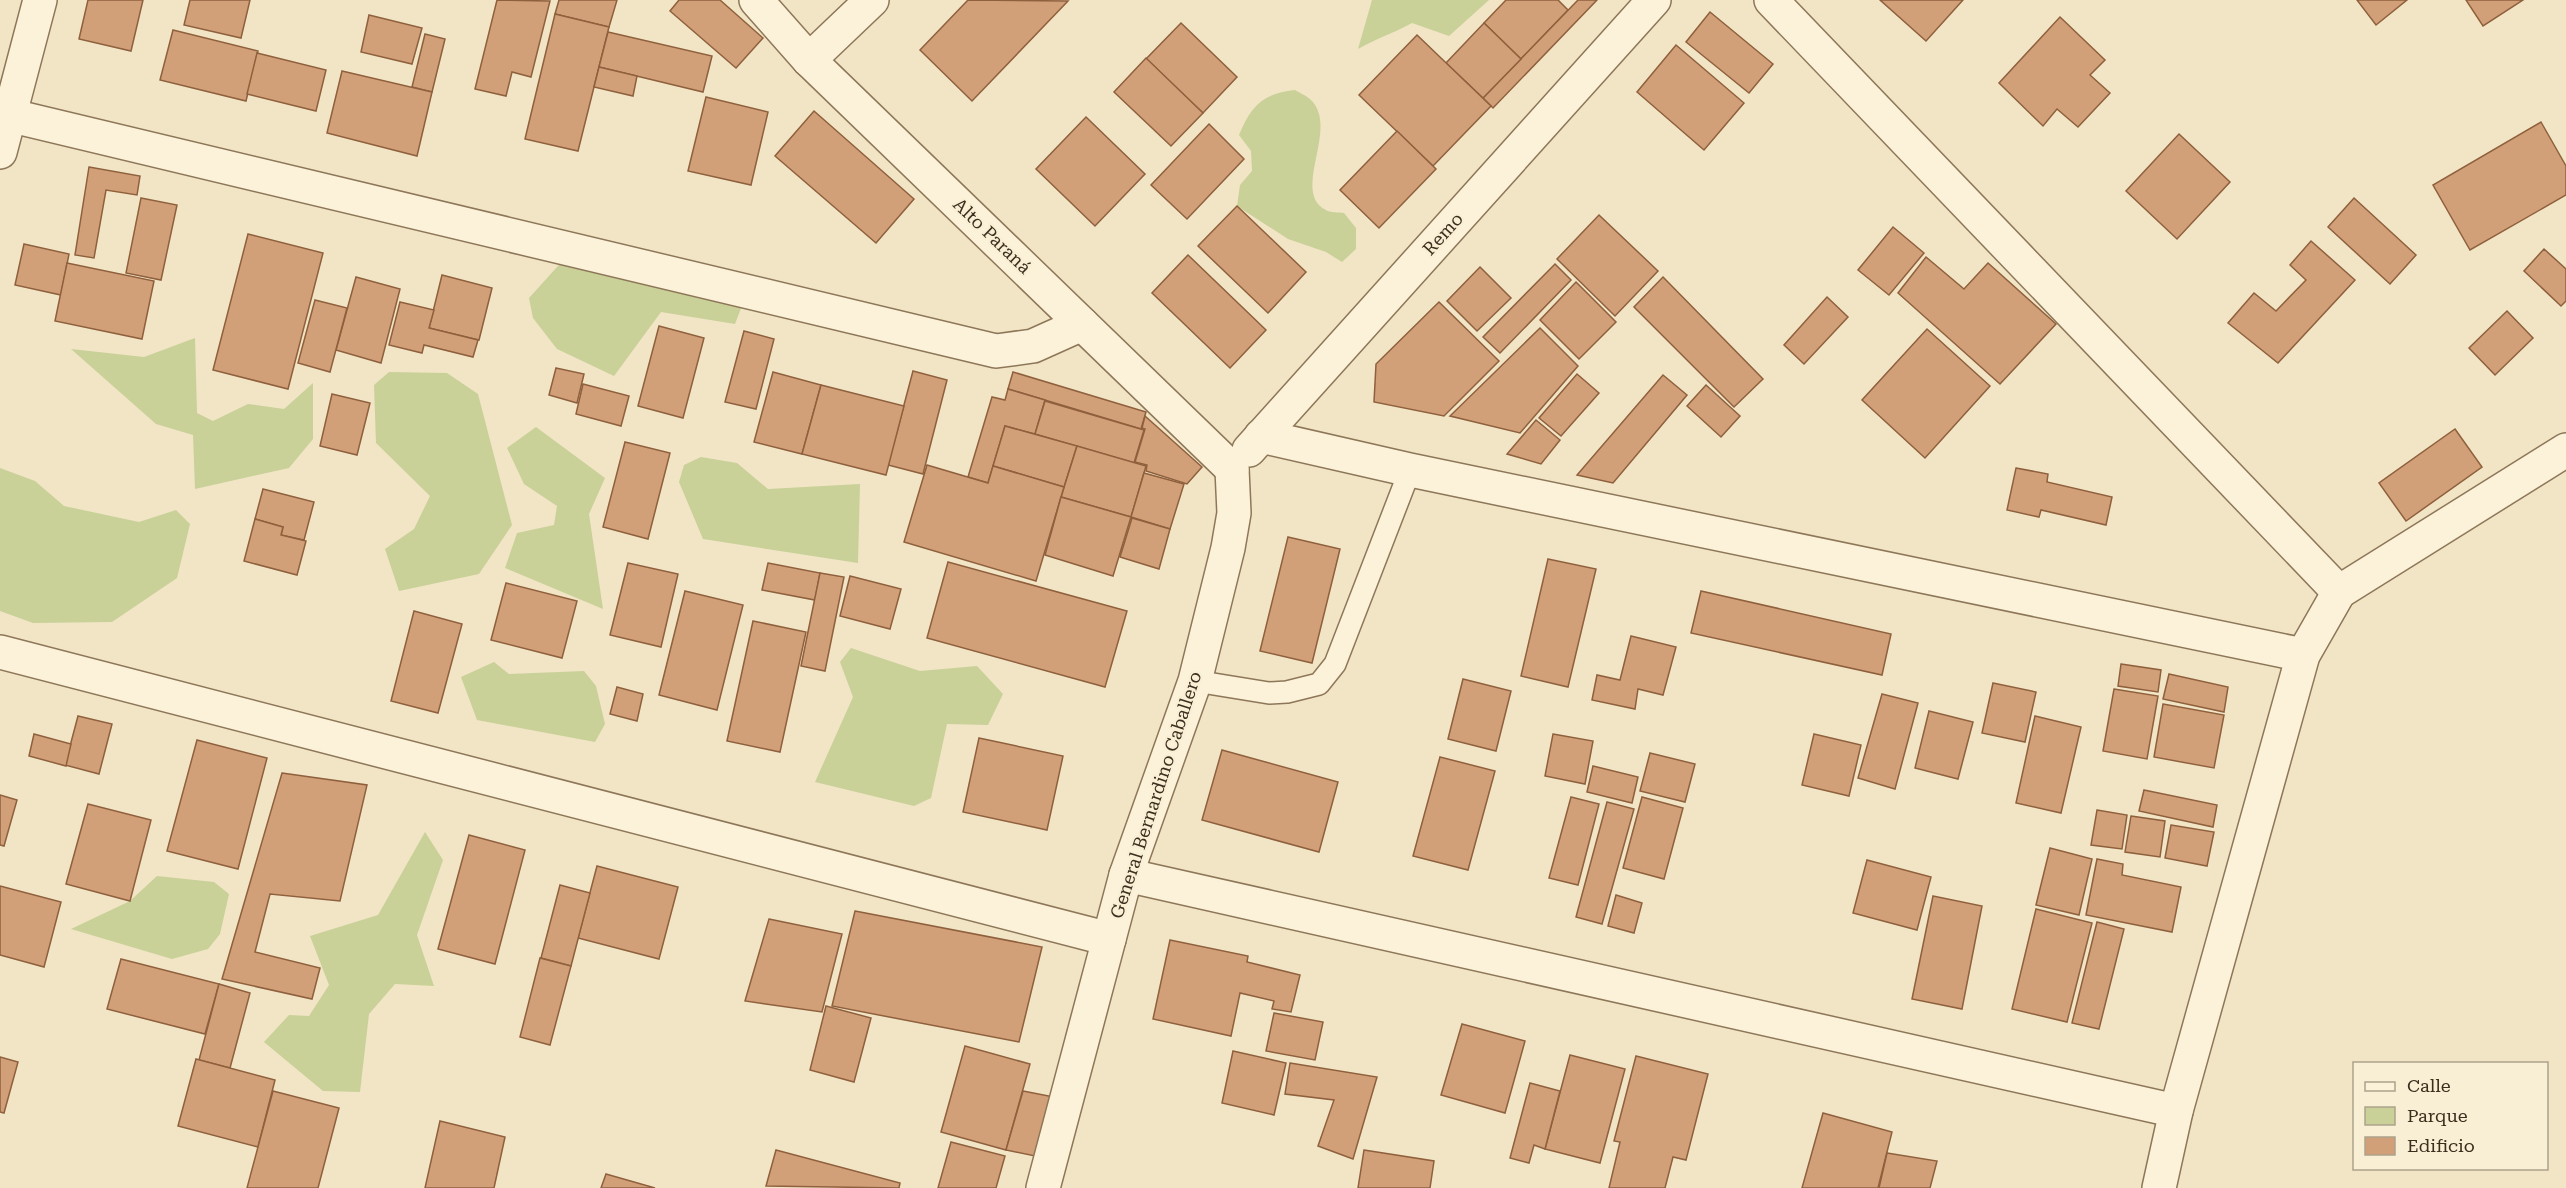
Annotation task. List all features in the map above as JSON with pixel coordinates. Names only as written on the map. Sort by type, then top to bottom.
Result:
[{"type":"street","points":[[0,152],[5,114],[40,0]]},
{"type":"street","name":"Alto Paraná","points":[[756,0],[809,60],[1232,469]]},
{"type":"street","points":[[809,60],[872,0]]},
{"type":"street","name":"Remo","points":[[1232,469],[1654,0]]},
{"type":"street","points":[[1771,0],[2339,592]]},
{"type":"street","points":[[5,114],[996,351],[1033,346],[1082,324]]},
{"type":"street","points":[[1261,436],[1410,470],[2303,656]]},
{"type":"street","points":[[2160,1188],[2176,1110],[2303,656],[2339,592],[2566,450]]},
{"type":"street","name":"General Bernardino Caballero","points":[[1043,1188],[1126,875],[1195,681],[1228,548],[1234,513],[1232,469]]},
{"type":"street","points":[[0,652],[1109,939]]},
{"type":"street","points":[[1126,875],[2176,1110]]},
{"type":"lane","points":[[1195,681],[1269,693],[1287,692],[1319,684],[1335,664],[1410,470]]},
{"type":"green space","points":[[1372,0],[1489,0],[1449,36],[1412,23],[1358,49]]},
{"type":"green space","points":[[1295,90],[1311,100],[1318,112],[1321,127],[1313,175],[1316,201],[1328,211],[1344,213],[1356,228],[1356,249],[1342,262],[1326,252],[1288,239],[1237,206],[1240,185],[1252,171],[1251,151],[1239,135],[1248,116],[1266,98]]},
{"type":"green space","points":[[567,256],[748,290],[735,324],[661,312],[614,376],[557,349],[533,318],[529,298]]},
{"type":"green space","points":[[195,338],[197,413],[213,421],[248,404],[284,409],[313,383],[313,439],[289,468],[195,489],[193,435],[156,424],[71,349],[144,357]]},
{"type":"green space","points":[[389,372],[447,373],[478,394],[512,525],[479,574],[399,591],[385,549],[414,529],[430,496],[376,443],[374,385]]},
{"type":"green space","points":[[536,427],[605,478],[589,514],[603,609],[505,568],[517,533],[554,525],[557,506],[524,484],[507,448]]},
{"type":"green space","points":[[701,457],[737,463],[768,489],[860,484],[858,563],[703,539],[679,482],[684,465]]},
{"type":"green space","points":[[0,468],[35,481],[64,506],[139,522],[176,510],[190,524],[177,578],[112,622],[33,623],[0,611]]},
{"type":"green space","points":[[851,648],[920,671],[977,666],[1003,694],[988,725],[947,724],[931,798],[914,806],[815,782],[853,697],[840,662]]},
{"type":"green space","points":[[494,662],[509,674],[584,671],[596,686],[605,724],[595,742],[477,720],[461,677]]},
{"type":"green space","points":[[425,832],[443,860],[417,935],[434,986],[395,984],[369,1014],[360,1092],[323,1091],[264,1042],[289,1015],[309,1016],[329,985],[310,936],[378,915]]},
{"type":"green space","points":[[157,876],[214,882],[229,894],[220,934],[208,949],[172,959],[71,929],[130,901]]},
{"type":"building","points":[[88,0],[143,0],[131,51],[79,39]]},
{"type":"building","points":[[190,0],[250,0],[241,38],[184,25]]},
{"type":"building","points":[[497,0],[550,1],[531,77],[512,72],[506,96],[475,89]]},
{"type":"building","points":[[559,0],[617,0],[609,27],[555,14]]},
{"type":"building","points":[[679,0],[720,0],[763,38],[736,68],[670,11]]},
{"type":"building","points":[[968,0],[1068,1],[972,101],[920,50]]},
{"type":"building","points":[[1506,0],[1558,0],[1568,10],[1521,59],[1484,23]]},
{"type":"building","points":[[1578,0],[1597,0],[1493,108],[1483,98]]},
{"type":"building","points":[[1880,0],[1963,0],[1926,41]]},
{"type":"building","points":[[2357,0],[2407,0],[2376,25]]},
{"type":"building","points":[[2466,0],[2523,0],[2483,26]]},
{"type":"building","points":[[1710,12],[1773,64],[1749,93],[1686,42]]},
{"type":"building","points":[[555,14],[609,27],[578,151],[525,139]]},
{"type":"building","points":[[369,15],[422,28],[412,64],[361,52]]},
{"type":"building","points":[[2060,17],[2105,60],[2090,75],[2110,93],[2078,127],[2057,109],[2043,126],[1999,83]]},
{"type":"building","points":[[1181,23],[1237,77],[1203,113],[1146,59]]},
{"type":"building","points":[[1484,23],[1521,59],[1483,98],[1446,63]]},
{"type":"building","points":[[173,30],[258,51],[246,101],[160,80]]},
{"type":"building","points":[[608,32],[712,56],[703,92],[599,67]]},
{"type":"building","points":[[425,34],[445,39],[432,92],[412,87]]},
{"type":"building","points":[[1417,35],[1491,106],[1433,166],[1359,95]]},
{"type":"building","points":[[1676,45],[1744,103],[1704,150],[1637,92]]},
{"type":"building","points":[[257,53],[326,70],[316,111],[247,94]]},
{"type":"building","points":[[1146,58],[1203,113],[1171,146],[1114,92]]},
{"type":"building","points":[[599,67],[637,76],[633,96],[594,87]]},
{"type":"building","points":[[342,71],[432,92],[417,156],[327,133]]},
{"type":"building","points":[[706,97],[768,112],[751,185],[688,171]]},
{"type":"building","points":[[814,111],[914,199],[876,243],[775,156]]},
{"type":"building","points":[[1086,117],[1145,174],[1095,226],[1036,169]]},
{"type":"building","points":[[2541,122],[2566,166],[2566,195],[2470,250],[2433,185]]},
{"type":"building","points":[[1209,124],[1244,159],[1187,219],[1151,185]]},
{"type":"building","points":[[1397,131],[1436,169],[1379,228],[1340,190]]},
{"type":"building","points":[[2179,134],[2230,182],[2177,239],[2126,191]]},
{"type":"building","points":[[89,167],[140,176],[137,195],[106,190],[94,258],[75,255]]},
{"type":"building","points":[[141,198],[177,205],[161,280],[126,273]]},
{"type":"building","points":[[2354,198],[2416,255],[2390,284],[2328,227]]},
{"type":"building","points":[[1237,206],[1306,272],[1268,313],[1198,246]]},
{"type":"building","points":[[1599,215],[1658,271],[1615,316],[1557,259]]},
{"type":"building","points":[[1893,227],[1924,253],[1889,295],[1858,270]]},
{"type":"building","points":[[248,234],[323,253],[288,389],[213,370]]},
{"type":"building","points":[[2311,241],[2355,280],[2278,363],[2228,323],[2254,293],[2276,311],[2306,280],[2290,265]]},
{"type":"building","points":[[24,244],[69,254],[61,295],[15,285]]},
{"type":"building","points":[[2544,249],[2566,269],[2566,301],[2561,306],[2524,271]]},
{"type":"building","points":[[1188,255],[1266,330],[1230,368],[1152,293]]},
{"type":"building","points":[[1926,257],[1964,289],[1988,263],[2056,324],[2000,384],[1898,293]]},
{"type":"building","points":[[67,263],[154,281],[142,339],[55,321]]},
{"type":"building","points":[[1555,264],[1571,280],[1500,353],[1483,337]]},
{"type":"building","points":[[1480,267],[1511,298],[1477,331],[1447,301]]},
{"type":"building","points":[[442,275],[492,288],[479,340],[429,328]]},
{"type":"building","points":[[356,277],[400,289],[381,363],[336,350]]},
{"type":"building","points":[[1663,277],[1763,379],[1734,407],[1634,307]]},
{"type":"building","points":[[1576,282],[1616,322],[1579,359],[1540,320]]},
{"type":"building","points":[[1827,297],[1848,317],[1804,364],[1784,345]]},
{"type":"building","points":[[315,300],[347,308],[330,372],[298,363]]},
{"type":"building","points":[[400,302],[434,310],[429,328],[478,340],[473,357],[424,345],[422,353],[389,345]]},
{"type":"building","points":[[1439,302],[1499,361],[1444,416],[1374,402],[1376,364]]},
{"type":"building","points":[[2507,311],[2533,338],[2495,375],[2469,348]]},
{"type":"building","points":[[659,326],[704,338],[683,418],[638,406]]},
{"type":"building","points":[[1540,328],[1578,366],[1520,433],[1450,416]]},
{"type":"building","points":[[1927,329],[1990,386],[1925,458],[1862,400]]},
{"type":"building","points":[[744,331],[774,339],[756,409],[725,402]]},
{"type":"building","points":[[556,368],[584,374],[577,403],[549,395]]},
{"type":"building","points":[[913,371],[947,380],[923,474],[888,465]]},
{"type":"building","points":[[773,372],[821,385],[802,454],[754,442]]},
{"type":"building","points":[[1013,372],[1146,412],[1141,429],[1008,389]]},
{"type":"building","points":[[1577,374],[1599,393],[1561,436],[1539,418]]},
{"type":"building","points":[[1663,375],[1687,395],[1613,483],[1577,475]]},
{"type":"building","points":[[583,384],[629,396],[621,426],[576,414]]},
{"type":"building","points":[[821,385],[904,406],[886,475],[802,454]]},
{"type":"building","points":[[1706,385],[1740,416],[1721,437],[1687,406]]},
{"type":"building","points":[[1008,389],[1045,400],[1035,434],[1005,426],[988,483],[968,477],[992,397],[1005,400]]},
{"type":"building","points":[[332,394],[370,403],[357,455],[320,446]]},
{"type":"building","points":[[1045,401],[1144,430],[1134,463],[1035,434]]},
{"type":"building","points":[[1145,416],[1202,467],[1187,484],[1146,471],[1147,465],[1135,462],[1145,429],[1142,428]]},
{"type":"building","points":[[1536,420],[1560,440],[1541,464],[1507,454]]},
{"type":"building","points":[[1005,426],[1077,446],[1064,487],[993,466]]},
{"type":"building","points":[[2455,429],[2482,467],[2406,521],[2379,483]]},
{"type":"building","points":[[625,442],[670,453],[648,539],[603,527]]},
{"type":"building","points":[[1077,446],[1146,466],[1131,517],[1061,497]]},
{"type":"building","points":[[927,465],[988,483],[993,466],[1064,487],[1036,581],[904,542]]},
{"type":"building","points":[[2016,468],[2048,474],[2047,482],[2112,497],[2106,525],[2041,510],[2039,517],[2007,510]]},
{"type":"building","points":[[1144,473],[1184,484],[1170,529],[1131,517]]},
{"type":"building","points":[[263,489],[314,502],[304,540],[281,535],[283,527],[255,519]]},
{"type":"building","points":[[1061,497],[1131,517],[1113,576],[1045,555]]},
{"type":"building","points":[[1132,518],[1170,529],[1159,569],[1120,557]]},
{"type":"building","points":[[255,519],[283,527],[281,535],[306,541],[297,575],[244,561]]},
{"type":"building","points":[[1288,537],[1340,549],[1312,663],[1260,651]]},
{"type":"building","points":[[1548,559],[1596,569],[1568,687],[1521,676]]},
{"type":"building","points":[[948,562],[1127,611],[1105,687],[927,638]]},
{"type":"building","points":[[628,563],[678,574],[661,647],[610,635]]},
{"type":"building","points":[[768,563],[820,573],[815,600],[762,590]]},
{"type":"building","points":[[820,573],[844,577],[825,671],[801,666]]},
{"type":"building","points":[[850,576],[901,589],[890,629],[840,616]]},
{"type":"building","points":[[506,583],[577,601],[562,658],[491,640]]},
{"type":"building","points":[[685,591],[743,605],[717,710],[659,695]]},
{"type":"building","points":[[1701,591],[1891,634],[1882,675],[1691,633]]},
{"type":"building","points":[[414,611],[462,624],[438,713],[391,701]]},
{"type":"building","points":[[753,621],[806,632],[780,752],[727,741]]},
{"type":"building","points":[[1631,636],[1676,647],[1663,695],[1638,689],[1635,709],[1592,700],[1597,675],[1620,680]]},
{"type":"building","points":[[2121,664],[2161,670],[2158,692],[2118,686]]},
{"type":"building","points":[[2169,674],[2228,687],[2224,712],[2163,699]]},
{"type":"building","points":[[1463,679],[1511,691],[1496,751],[1448,739]]},
{"type":"building","points":[[1993,683],[2036,692],[2025,742],[1982,733]]},
{"type":"building","points":[[617,687],[643,694],[637,721],[610,714]]},
{"type":"building","points":[[2114,689],[2158,696],[2147,759],[2103,751]]},
{"type":"building","points":[[1882,694],[1918,703],[1895,789],[1858,778]]},
{"type":"building","points":[[2163,704],[2224,715],[2214,768],[2154,757]]},
{"type":"building","points":[[1929,711],[1973,722],[1958,779],[1915,768]]},
{"type":"building","points":[[78,716],[112,724],[99,774],[65,765]]},
{"type":"building","points":[[2035,716],[2081,727],[2061,813],[2016,803]]},
{"type":"building","points":[[34,734],[71,744],[66,766],[29,756]]},
{"type":"building","points":[[1553,734],[1593,741],[1585,784],[1545,776]]},
{"type":"building","points":[[1814,734],[1861,745],[1849,796],[1802,785]]},
{"type":"building","points":[[979,738],[1063,756],[1047,830],[963,812]]},
{"type":"building","points":[[197,740],[267,758],[238,869],[167,851]]},
{"type":"building","points":[[1222,750],[1338,782],[1319,852],[1202,820]]},
{"type":"building","points":[[1650,753],[1695,764],[1685,802],[1640,791]]},
{"type":"building","points":[[1440,757],[1495,771],[1468,870],[1413,856]]},
{"type":"building","points":[[1593,766],[1638,777],[1632,803],[1587,792]]},
{"type":"building","points":[[282,773],[367,785],[340,901],[270,894],[255,952],[320,968],[312,999],[222,979]]},
{"type":"building","points":[[2144,790],[2217,805],[2213,827],[2139,811]]},
{"type":"building","points":[[0,795],[17,800],[4,846],[0,845]]},
{"type":"building","points":[[1571,797],[1599,804],[1578,885],[1549,878]]},
{"type":"building","points":[[1642,797],[1683,808],[1664,879],[1623,868]]},
{"type":"building","points":[[1607,802],[1634,809],[1602,924],[1576,917]]},
{"type":"building","points":[[88,804],[151,820],[130,901],[66,884]]},
{"type":"building","points":[[2097,810],[2127,815],[2122,849],[2091,845]]},
{"type":"building","points":[[2131,816],[2165,821],[2160,857],[2125,852]]},
{"type":"building","points":[[2171,825],[2214,832],[2207,866],[2165,858]]},
{"type":"building","points":[[469,835],[525,850],[495,964],[438,949]]},
{"type":"building","points":[[2050,848],[2092,859],[2079,915],[2036,905]]},
{"type":"building","points":[[2097,859],[2123,864],[2122,875],[2181,887],[2172,932],[2086,915]]},
{"type":"building","points":[[1867,860],[1931,877],[1917,930],[1853,913]]},
{"type":"building","points":[[597,866],[678,887],[659,959],[578,938]]},
{"type":"building","points":[[560,885],[590,893],[571,966],[541,958]]},
{"type":"building","points":[[0,886],[61,902],[44,967],[0,955]]},
{"type":"building","points":[[1616,895],[1642,903],[1634,933],[1608,926]]},
{"type":"building","points":[[1933,896],[1982,906],[1962,1009],[1912,999]]},
{"type":"building","points":[[2036,909],[2092,923],[2067,1022],[2012,1009]]},
{"type":"building","points":[[855,911],[1042,947],[1019,1042],[832,1006]]},
{"type":"building","points":[[769,919],[842,934],[822,1012],[745,1001]]},
{"type":"building","points":[[2097,922],[2124,929],[2099,1029],[2072,1023]]},
{"type":"building","points":[[1170,940],[1248,956],[1247,962],[1300,975],[1291,1012],[1272,1009],[1274,1001],[1240,993],[1231,1036],[1153,1019]]},
{"type":"building","points":[[540,958],[571,966],[550,1045],[520,1037]]},
{"type":"building","points":[[121,959],[219,984],[205,1034],[107,1009]]},
{"type":"building","points":[[219,984],[250,993],[230,1068],[199,1060]]},
{"type":"building","points":[[826,1006],[871,1018],[854,1082],[810,1070]]},
{"type":"building","points":[[1274,1013],[1323,1022],[1315,1060],[1266,1051]]},
{"type":"building","points":[[1462,1024],[1525,1041],[1505,1113],[1441,1095]]},
{"type":"building","points":[[965,1046],[1030,1064],[1006,1150],[941,1132]]},
{"type":"building","points":[[1233,1051],[1286,1063],[1274,1115],[1222,1103]]},
{"type":"building","points":[[1570,1055],[1625,1069],[1600,1163],[1545,1149]]},
{"type":"building","points":[[1636,1056],[1708,1074],[1686,1160],[1673,1157],[1665,1188],[1609,1188],[1620,1142],[1614,1141]]},
{"type":"building","points":[[0,1057],[18,1062],[4,1113],[0,1112]]},
{"type":"building","points":[[196,1059],[275,1080],[258,1147],[178,1126]]},
{"type":"building","points":[[1290,1063],[1377,1077],[1353,1159],[1318,1146],[1334,1100],[1285,1094]]},
{"type":"building","points":[[1530,1083],[1560,1091],[1545,1149],[1534,1145],[1529,1163],[1510,1158]]},
{"type":"building","points":[[273,1091],[339,1108],[318,1188],[247,1188]]},
{"type":"building","points":[[1023,1091],[1054,1097],[1035,1156],[1006,1150]]},
{"type":"building","points":[[1823,1113],[1892,1132],[1878,1188],[1802,1188]]},
{"type":"building","points":[[440,1121],[505,1137],[494,1188],[425,1188]]},
{"type":"building","points":[[951,1142],[1005,1156],[996,1188],[938,1188]]},
{"type":"building","points":[[776,1150],[900,1183],[899,1188],[766,1186]]},
{"type":"building","points":[[1364,1150],[1434,1161],[1430,1188],[1358,1188]]},
{"type":"building","points":[[1887,1153],[1937,1161],[1930,1188],[1879,1188]]},
{"type":"building","points":[[606,1174],[655,1188],[601,1188]]}]
